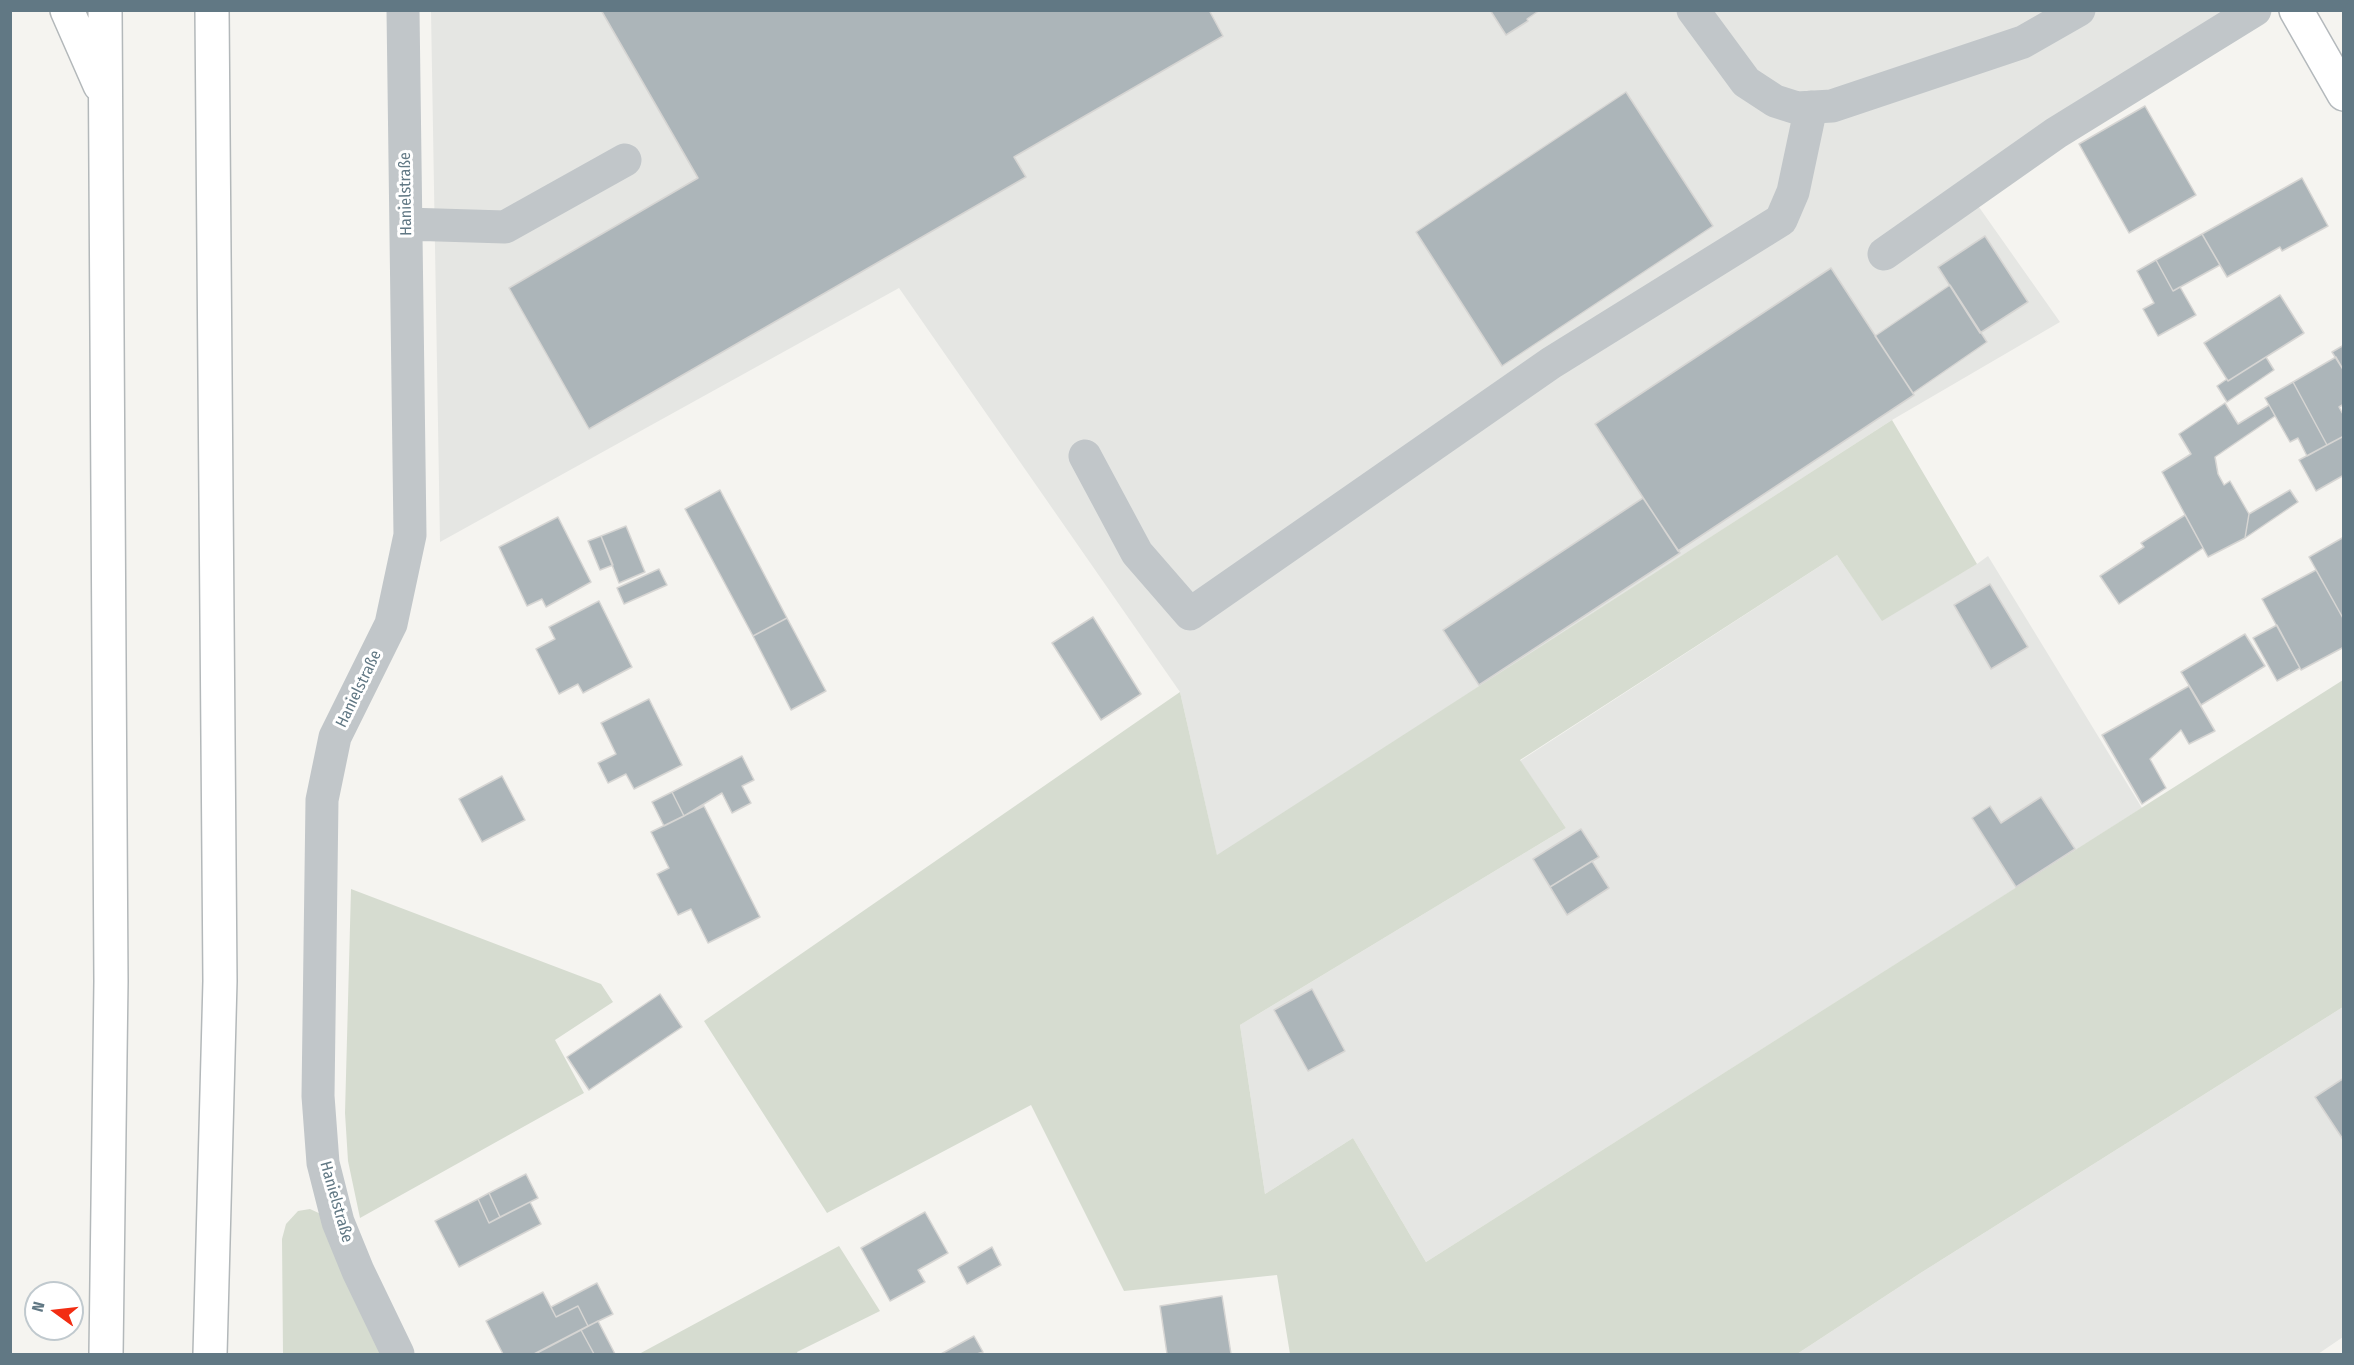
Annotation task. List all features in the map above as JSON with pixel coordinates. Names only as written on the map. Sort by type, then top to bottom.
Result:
[{"type":"main road","points":[[67,10],[105,98]]},
{"type":"main road","points":[[105,10],[111,969],[105,1354]]},
{"type":"main road","points":[[210,1354],[220,981],[212,10]]},
{"type":"main road","points":[[2296,10],[2343,94]]},
{"type":"street","name":"Hanielstraße","points":[[398,1354],[358,1271],[338,1222],[323,1163],[318,1096],[322,800],[335,737],[391,624],[410,535],[403,10]]},
{"type":"street","points":[[1693,10],[1746,82],[1775,101],[1797,108],[1842,104],[2023,42],[2079,10]]},
{"type":"street","points":[[1884,254],[2056,133],[2255,10]]},
{"type":"street","points":[[1085,456],[1137,553],[1190,614],[1551,363],[1781,220],[1793,192],[1811,107]]},
{"type":"street","points":[[406,224],[505,227],[625,160]]},
{"type":"shaded area","points":[[2221,10],[2223,13],[1962,183],[2060,322],[1892,420],[1217,856],[1180,692],[899,288],[440,542],[431,11]]},
{"type":"shaded area","points":[[1892,420],[1977,564],[1882,621],[1837,555],[1520,760],[1566,828],[1240,1025],[1265,1194],[1353,1138],[1426,1262],[2343,680],[2343,1007],[1919,1274],[1797,1354],[1290,1354],[1277,1275],[1124,1291],[1031,1105],[827,1213],[704,1021],[1180,692],[1217,855]]},
{"type":"shaded area","points":[[1837,555],[1882,620],[1988,556],[2142,808],[1426,1262],[1353,1138],[1265,1194],[1240,1025],[1566,828],[1520,761]]},
{"type":"shaded area","points":[[351,889],[601,984],[613,1002],[555,1040],[584,1093],[360,1218],[348,1161],[345,1113]]},
{"type":"shaded area","points":[[2343,1007],[2343,1337],[2318,1354],[1797,1354],[1919,1274]]},
{"type":"shaded area","points":[[310,1209],[323,1215],[383,1354],[283,1354],[282,1239],[286,1224],[298,1211]]},
{"type":"shaded area","points":[[839,1246],[880,1311],[797,1352],[798,1354],[639,1354]]},
{"type":"building","points":[[601,10],[1209,10],[1223,36],[1014,157],[1026,177],[589,429],[509,288],[698,178]]},
{"type":"building","points":[[1490,10],[1540,10],[1506,35]]},
{"type":"building","points":[[1626,92],[1713,226],[1502,366],[1416,232]]},
{"type":"building","points":[[2145,106],[2196,195],[2129,233],[2079,144]]},
{"type":"building","points":[[2302,178],[2328,226],[2282,251],[2280,247],[2227,277],[2202,234]]},
{"type":"building","points":[[2202,234],[2220,265],[2173,291],[2156,260]]},
{"type":"building","points":[[1985,236],[2028,302],[1980,333],[1938,267]]},
{"type":"building","points":[[2156,260],[2173,291],[2180,287],[2196,315],[2158,336],[2143,309],[2154,303],[2137,271]]},
{"type":"building","points":[[1831,268],[1914,395],[1678,551],[1595,424]]},
{"type":"building","points":[[1950,285],[1987,342],[1913,393],[1875,336]]},
{"type":"building","points":[[2280,295],[2304,333],[2228,381],[2204,343]]},
{"type":"building","points":[[2344,345],[2344,371],[2332,352]]},
{"type":"building","points":[[2266,357],[2274,370],[2227,402],[2217,386]]},
{"type":"building","points":[[2336,357],[2344,371],[2344,404],[2339,407],[2344,416],[2344,436],[2327,445],[2293,382]]},
{"type":"building","points":[[2293,382],[2327,445],[2307,456],[2298,438],[2290,442],[2265,398]]},
{"type":"building","points":[[2225,403],[2238,424],[2269,405],[2275,416],[2215,457],[2218,474],[2224,485],[2230,481],[2249,514],[2245,538],[2208,557],[2162,472],[2191,454],[2179,434]]},
{"type":"building","points":[[2344,436],[2344,475],[2316,491],[2299,460]]},
{"type":"building","points":[[720,490],[787,618],[753,636],[685,509]]},
{"type":"building","points":[[2290,490],[2298,502],[2245,538],[2249,514]]},
{"type":"building","points":[[1643,498],[1680,553],[1479,685],[1443,630]]},
{"type":"building","points":[[2185,515],[2203,548],[2119,604],[2100,576],[2144,547],[2141,543]]},
{"type":"building","points":[[558,517],[591,582],[546,607],[542,599],[527,606],[499,547]]},
{"type":"building","points":[[626,526],[645,572],[619,583],[601,536]]},
{"type":"building","points":[[601,536],[613,565],[600,570],[588,541]]},
{"type":"building","points":[[2344,537],[2344,620],[2309,557]]},
{"type":"building","points":[[659,569],[667,585],[624,604],[617,588]]},
{"type":"building","points":[[2316,570],[2344,620],[2344,647],[2301,670],[2262,599]]},
{"type":"building","points":[[1990,584],[2028,647],[1991,669],[1954,605]]},
{"type":"building","points":[[599,601],[632,667],[583,693],[578,684],[559,694],[536,649],[555,639],[549,627]]},
{"type":"building","points":[[1093,617],[1141,694],[1101,720],[1052,643]]},
{"type":"building","points":[[787,618],[826,691],[791,710],[753,636]]},
{"type":"building","points":[[2277,625],[2300,668],[2277,681],[2253,638]]},
{"type":"building","points":[[2245,634],[2265,666],[2201,705],[2181,672]]},
{"type":"building","points":[[2189,686],[2215,731],[2189,744],[2181,730],[2150,759],[2166,788],[2142,804],[2102,735]]},
{"type":"building","points":[[649,699],[682,765],[634,789],[626,774],[608,783],[598,763],[616,754],[601,723]]},
{"type":"building","points":[[742,756],[754,780],[742,786],[751,803],[732,813],[722,793],[684,816],[672,792]]},
{"type":"building","points":[[502,776],[525,820],[482,842],[459,799]]},
{"type":"building","points":[[672,792],[684,816],[664,826],[652,802]]},
{"type":"building","points":[[2041,797],[2075,849],[2016,887],[1972,818],[1990,806],[2001,823]]},
{"type":"building","points":[[704,806],[760,917],[708,943],[691,909],[678,915],[657,874],[669,868],[651,832]]},
{"type":"building","points":[[1581,829],[1599,857],[1550,887],[1533,859]]},
{"type":"building","points":[[1592,861],[1609,888],[1567,915],[1550,887]]},
{"type":"building","points":[[1312,989],[1345,1051],[1308,1071],[1274,1010]]},
{"type":"building","points":[[660,994],[682,1027],[589,1090],[567,1057]]},
{"type":"building","points":[[2344,1078],[2344,1141],[2315,1097]]},
{"type":"building","points":[[526,1174],[538,1198],[500,1217],[489,1193]]},
{"type":"building","points":[[489,1193],[500,1217],[489,1223],[478,1199]]},
{"type":"building","points":[[478,1199],[489,1223],[530,1202],[541,1224],[459,1267],[435,1221]]},
{"type":"building","points":[[925,1212],[948,1253],[918,1270],[925,1282],[890,1301],[861,1248]]},
{"type":"building","points":[[992,1247],[1001,1265],[967,1284],[958,1267]]},
{"type":"building","points":[[597,1283],[613,1314],[588,1326],[578,1306],[556,1317],[551,1307]]},
{"type":"building","points":[[543,1292],[556,1317],[578,1306],[588,1326],[534,1354],[503,1354],[486,1321]]},
{"type":"building","points":[[1222,1296],[1231,1354],[1167,1354],[1160,1306]]},
{"type":"building","points":[[598,1321],[615,1354],[594,1354],[581,1330]]},
{"type":"building","points":[[581,1330],[594,1354],[537,1354],[537,1353]]},
{"type":"building","points":[[974,1336],[983,1352],[941,1354]]}]
